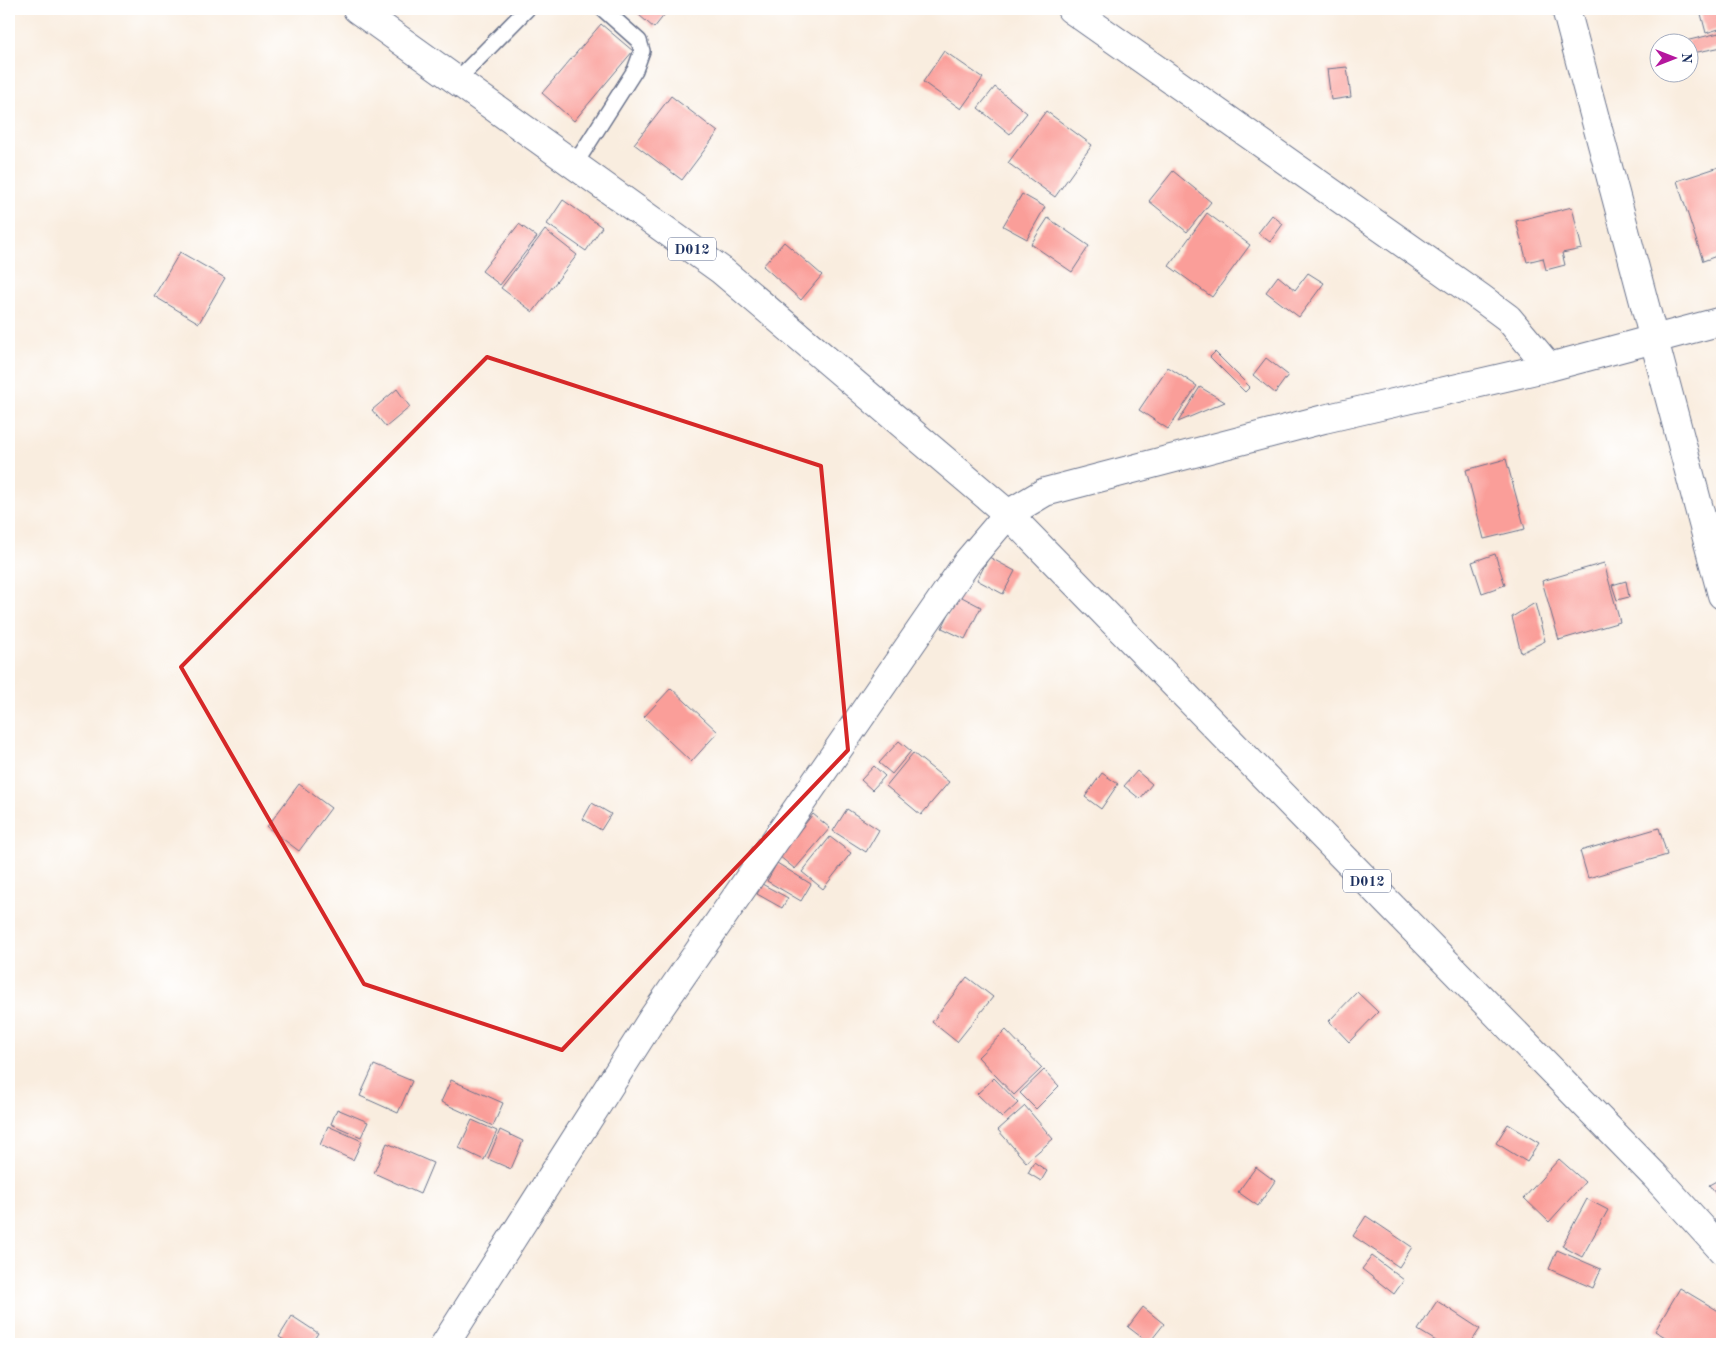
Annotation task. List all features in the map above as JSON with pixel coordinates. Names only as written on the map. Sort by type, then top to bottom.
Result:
[{"type":"street","name":"D012","points":[[357,9],[721,270],[1008,514],[1648,1169],[1722,1250]]},
{"type":"street","points":[[1071,9],[1495,308],[1508,318],[1549,367]]},
{"type":"street","points":[[1566,9],[1652,339],[1722,595]]},
{"type":"street","points":[[446,1344],[652,1019],[968,561],[1008,514],[1045,492],[1324,419],[1549,367],[1722,321]]},
{"type":"lane","points":[[458,80],[527,9]]},
{"type":"lane","points":[[575,164],[635,70],[642,51],[639,40],[603,9]]},
{"type":"highlighted area","points":[[487,357],[821,466],[848,750],[562,1050],[364,984],[181,667]]},
{"type":"building","points":[[632,9],[669,9],[654,28]]},
{"type":"building","points":[[1722,9],[1722,28],[1706,33],[1700,10]]},
{"type":"building","points":[[601,24],[633,51],[574,121],[542,93]]},
{"type":"building","points":[[1719,33],[1722,47],[1698,52],[1698,38]]},
{"type":"building","points":[[944,51],[983,78],[961,109],[923,82]]},
{"type":"building","points":[[1347,67],[1351,97],[1331,100],[1327,69]]},
{"type":"building","points":[[995,87],[1027,113],[1010,134],[978,108]]},
{"type":"building","points":[[671,96],[718,132],[682,180],[634,144]]},
{"type":"building","points":[[1046,111],[1092,145],[1055,197],[1008,163]]},
{"type":"building","points":[[1722,166],[1722,254],[1703,261],[1677,181]]},
{"type":"building","points":[[1173,171],[1211,202],[1187,232],[1149,201]]},
{"type":"building","points":[[1022,194],[1045,207],[1027,239],[1003,226]]},
{"type":"building","points":[[563,200],[602,227],[586,251],[547,224]]},
{"type":"building","points":[[1572,207],[1582,249],[1562,253],[1565,265],[1546,270],[1543,258],[1527,262],[1516,221]]},
{"type":"building","points":[[1207,213],[1250,245],[1212,297],[1169,266]]},
{"type":"building","points":[[1272,215],[1283,224],[1270,242],[1258,233]]},
{"type":"building","points":[[1048,218],[1089,246],[1072,272],[1031,244]]},
{"type":"building","points":[[519,224],[537,237],[500,285],[482,271]]},
{"type":"building","points":[[545,230],[577,255],[533,312],[501,288]]},
{"type":"building","points":[[784,242],[822,275],[801,300],[763,266]]},
{"type":"building","points":[[180,252],[225,278],[199,323],[154,296]]},
{"type":"building","points":[[1308,273],[1324,283],[1299,317],[1266,292],[1278,276],[1295,290]]},
{"type":"building","points":[[1215,352],[1250,387],[1245,392],[1210,357]]},
{"type":"building","points":[[1266,358],[1288,375],[1275,393],[1253,375]]},
{"type":"building","points":[[1168,367],[1197,386],[1168,429],[1139,410]]},
{"type":"building","points":[[1200,387],[1225,402],[1178,422]]},
{"type":"building","points":[[397,389],[410,407],[386,427],[372,410]]},
{"type":"building","points":[[1506,459],[1525,529],[1484,539],[1466,470]]},
{"type":"building","points":[[1495,554],[1505,585],[1482,593],[1472,562]]},
{"type":"building","points":[[989,557],[1015,571],[1003,594],[977,580]]},
{"type":"building","points":[[1604,563],[1620,622],[1559,640],[1542,581]]},
{"type":"building","points":[[1626,581],[1629,597],[1617,600],[1612,585]]},
{"type":"building","points":[[958,595],[981,607],[965,639],[942,628]]},
{"type":"building","points":[[1535,603],[1545,641],[1521,653],[1512,617]]},
{"type":"building","points":[[671,688],[718,732],[691,762],[644,717]]},
{"type":"building","points":[[899,741],[911,751],[892,774],[879,763]]},
{"type":"building","points":[[913,753],[949,782],[921,815],[886,786]]},
{"type":"building","points":[[874,766],[885,776],[872,790],[861,780]]},
{"type":"building","points":[[1137,771],[1152,784],[1140,799],[1124,786]]},
{"type":"building","points":[[1102,773],[1118,784],[1101,809],[1085,797]]},
{"type":"building","points":[[299,784],[331,808],[299,851],[267,827]]},
{"type":"building","points":[[592,803],[611,814],[601,830],[583,819]]},
{"type":"building","points":[[847,809],[879,830],[866,852],[833,831]]},
{"type":"building","points":[[813,814],[830,828],[795,869],[779,856]]},
{"type":"building","points":[[1659,828],[1667,855],[1588,878],[1580,851]]},
{"type":"building","points":[[830,837],[851,853],[823,889],[802,872]]},
{"type":"building","points":[[777,863],[811,884],[801,901],[767,881]]},
{"type":"building","points":[[762,884],[788,898],[782,908],[757,894]]},
{"type":"building","points":[[967,977],[993,997],[957,1042],[932,1022]]},
{"type":"building","points":[[1357,992],[1378,1012],[1349,1042],[1329,1021]]},
{"type":"building","points":[[1006,1030],[1042,1068],[1014,1095],[978,1057]]},
{"type":"building","points":[[374,1065],[412,1081],[398,1113],[360,1096]]},
{"type":"building","points":[[1044,1070],[1059,1086],[1036,1109],[1020,1093]]},
{"type":"building","points":[[994,1078],[1018,1103],[1002,1118],[977,1094]]},
{"type":"building","points":[[451,1080],[503,1103],[493,1126],[441,1102]]},
{"type":"building","points":[[1025,1106],[1053,1139],[1026,1162],[998,1130]]},
{"type":"building","points":[[337,1109],[368,1122],[361,1137],[331,1124]]},
{"type":"building","points":[[472,1120],[497,1131],[484,1160],[459,1148]]},
{"type":"building","points":[[1508,1124],[1539,1143],[1527,1162],[1496,1143]]},
{"type":"building","points":[[328,1126],[362,1141],[353,1160],[320,1145]]},
{"type":"building","points":[[500,1130],[523,1141],[511,1169],[488,1159]]},
{"type":"building","points":[[387,1143],[433,1163],[420,1194],[374,1173]]},
{"type":"building","points":[[1559,1159],[1585,1182],[1549,1222],[1524,1198]]},
{"type":"building","points":[[1034,1162],[1047,1171],[1041,1181],[1028,1173]]},
{"type":"building","points":[[1256,1167],[1275,1181],[1258,1206],[1238,1192]]},
{"type":"building","points":[[1722,1178],[1722,1202],[1709,1185]]},
{"type":"building","points":[[1587,1199],[1608,1210],[1582,1257],[1562,1246]]},
{"type":"building","points":[[1366,1216],[1412,1247],[1399,1267],[1353,1236]]},
{"type":"building","points":[[1557,1250],[1601,1269],[1593,1288],[1549,1269]]},
{"type":"building","points":[[1372,1256],[1404,1280],[1394,1294],[1362,1269]]},
{"type":"building","points":[[1680,1288],[1722,1313],[1722,1334],[1716,1344],[1677,1344],[1655,1331]]},
{"type":"building","points":[[1437,1301],[1480,1329],[1470,1344],[1441,1344],[1418,1330]]},
{"type":"building","points":[[1143,1307],[1164,1324],[1149,1343],[1128,1327]]},
{"type":"building","points":[[292,1316],[318,1333],[311,1344],[291,1344],[279,1337]]}]
